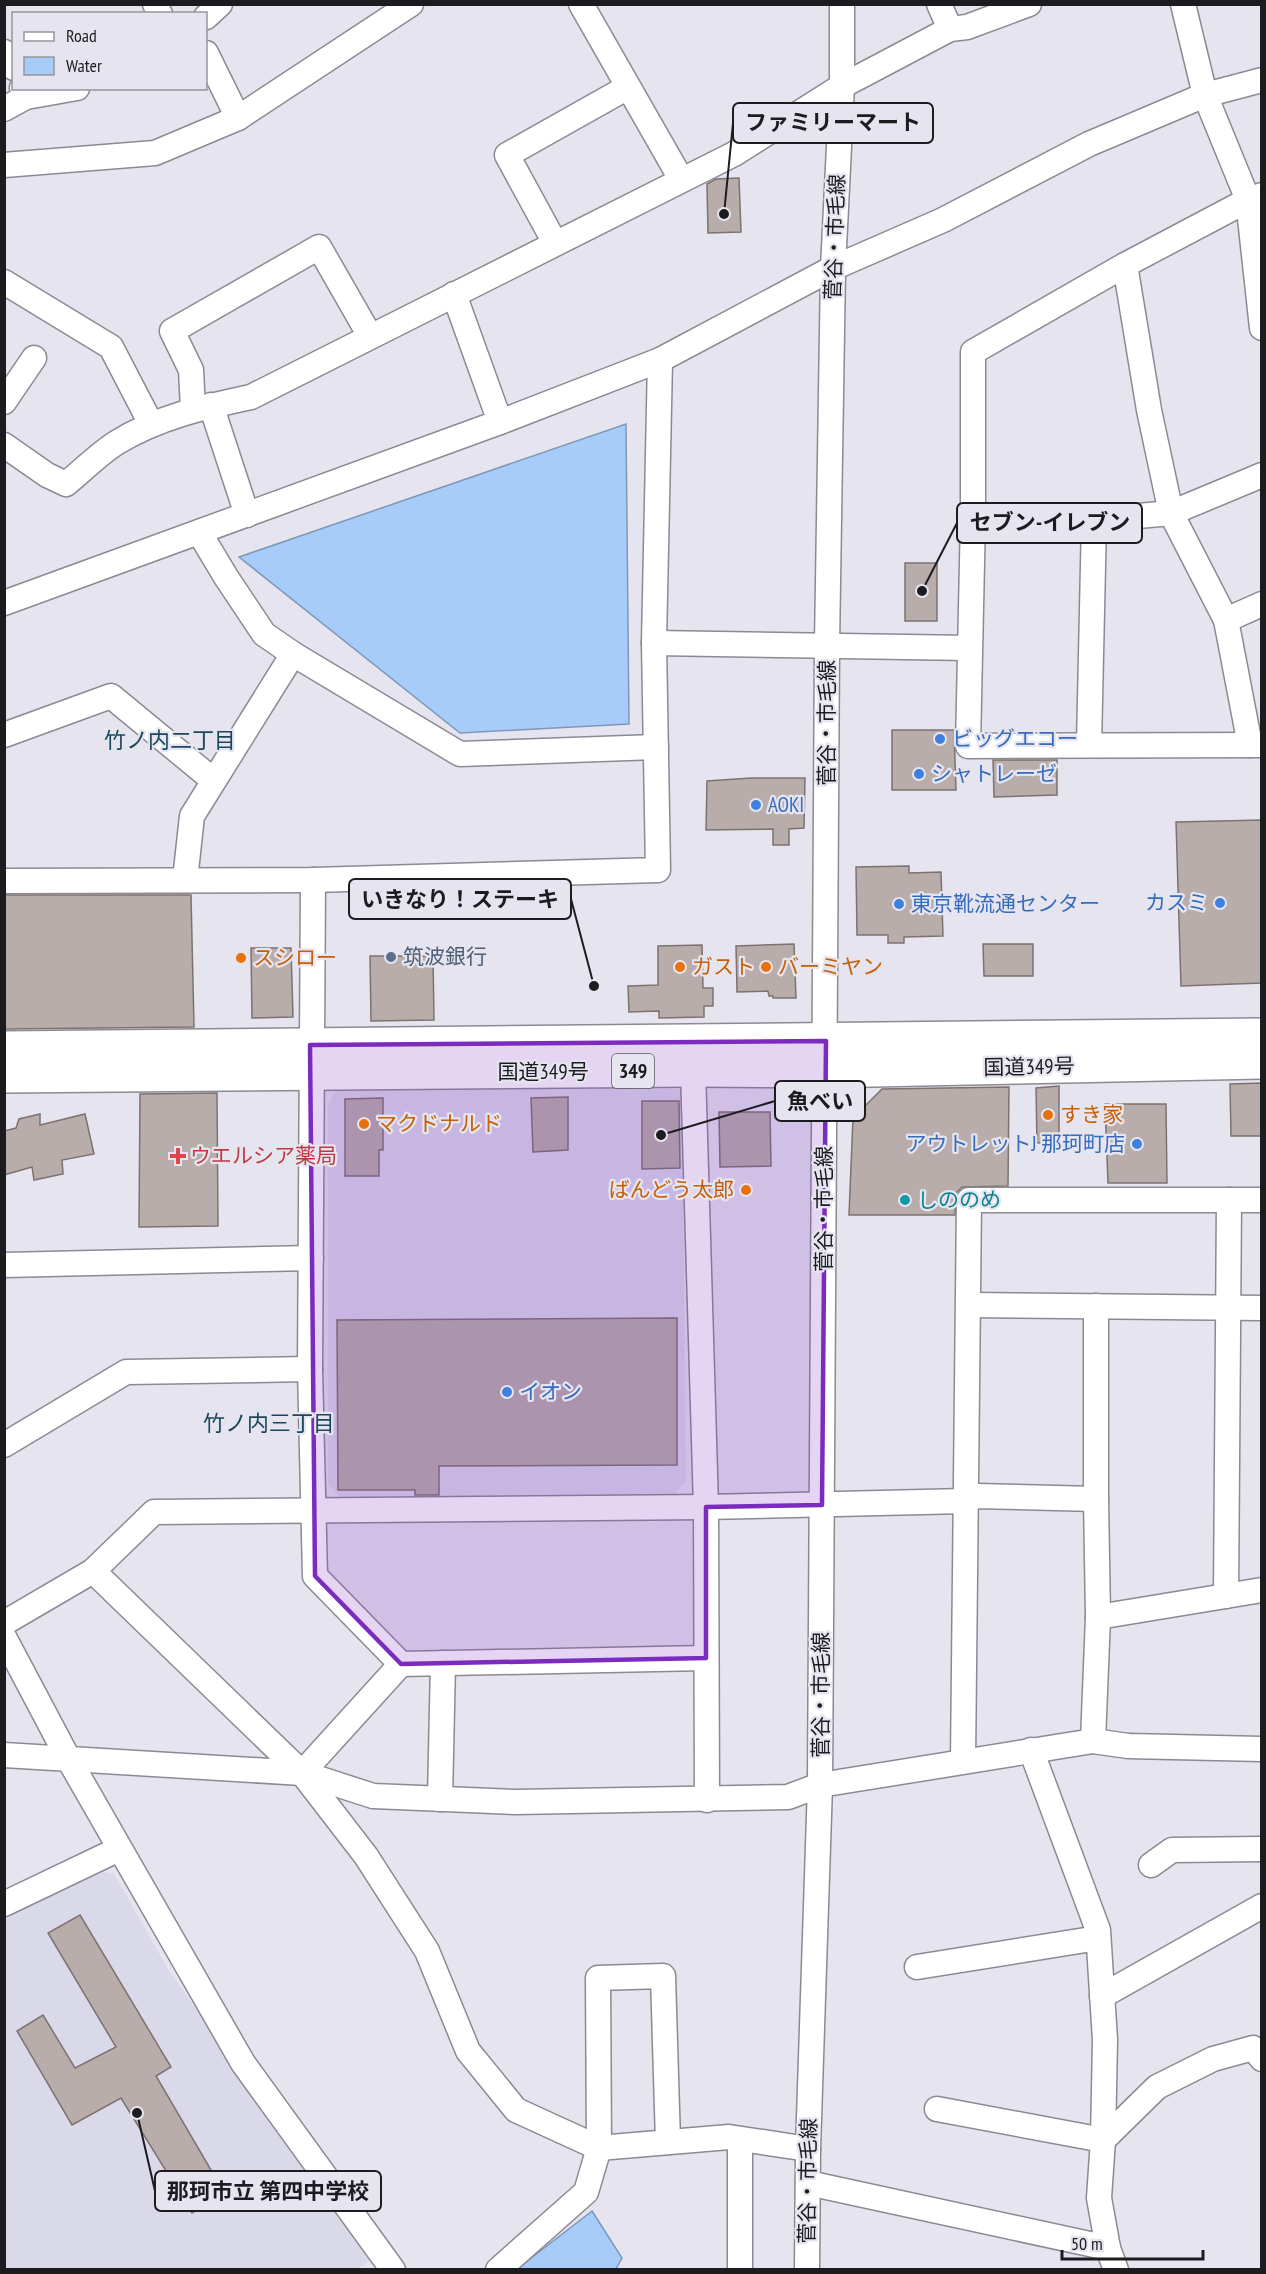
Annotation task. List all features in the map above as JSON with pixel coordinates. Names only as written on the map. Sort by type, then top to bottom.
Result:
[{"type":"highway","name":"国道349号","points":[[4,1048],[693,1070],[825,1056],[1262,1035]]},
{"type":"highway","name":"国道349号","points":[[4,1076],[311,1059],[825,1056],[1262,1062]]},
{"type":"street","points":[[207,16],[220,4]]},
{"type":"street","points":[[4,165],[154,153],[238,118],[411,4]]},
{"type":"street","points":[[581,4],[681,179]]},
{"type":"street","name":"菅谷・市毛線","points":[[807,2270],[808,2148],[820,1785],[827,645],[833,268],[842,86],[842,4]]},
{"type":"street","points":[[939,4],[950,29]]},
{"type":"street","points":[[5,448],[47,475],[66,484],[115,444],[152,423],[202,407],[251,397],[734,154],[842,86],[950,29],[967,27],[1029,4]]},
{"type":"street","points":[[1183,4],[1205,95],[1255,197],[1261,318]]},
{"type":"street","points":[[4,52],[12,65]]},
{"type":"street","points":[[207,55],[238,118]]},
{"type":"street","points":[[4,603],[500,423],[660,360],[833,268],[943,220],[1089,144],[1205,95],[1262,80]]},
{"type":"street","points":[[555,243],[507,155],[628,87]]},
{"type":"street","points":[[4,109],[24,93],[56,90]]},
{"type":"street","points":[[1125,265],[1149,410],[1171,513],[1226,620],[1256,745],[968,746],[973,352],[1125,265],[1255,197]]},
{"type":"street","points":[[247,515],[202,407],[191,370],[172,331],[319,247],[370,336]]},
{"type":"street","points":[[4,282],[111,347],[152,423]]},
{"type":"street","points":[[454,294],[500,423]]},
{"type":"street","points":[[4,402],[34,358]]},
{"type":"street","points":[[4,881],[312,880],[658,870],[654,643],[660,360]]},
{"type":"street","points":[[972,516],[1094,520],[1171,513],[1262,475]]},
{"type":"street","points":[[1089,745],[1094,520]]},
{"type":"street","points":[[200,532],[226,577],[264,634],[293,654],[460,754],[656,747]]},
{"type":"street","points":[[1226,620],[1262,604]]},
{"type":"street","points":[[654,643],[969,648]]},
{"type":"street","points":[[185,880],[192,816],[293,654]]},
{"type":"street","points":[[4,735],[111,696],[213,780]]},
{"type":"street","points":[[312,880],[310,1369],[315,1576],[400,1664]]},
{"type":"street","points":[[693,1070],[706,1507],[707,1800]]},
{"type":"street","points":[[963,1761],[969,1200],[1262,1200]]},
{"type":"street","points":[[1226,1596],[1229,1200]]},
{"type":"street","points":[[4,1265],[311,1258]]},
{"type":"street","points":[[969,1305],[1262,1308]]},
{"type":"street","points":[[1093,1741],[1098,1617],[1096,1306]]},
{"type":"street","points":[[4,1445],[126,1372],[310,1369]]},
{"type":"street","points":[[4,1623],[93,1571],[154,1512],[822,1505],[965,1502],[977,1496],[1096,1499]]},
{"type":"street","points":[[93,1571],[302,1773],[366,1856],[427,1951],[468,2051],[516,2110],[599,2148],[729,2137],[808,2148]]},
{"type":"street","points":[[1098,1617],[1262,1590]]},
{"type":"street","points":[[4,1636],[68,1758],[243,2063],[387,2267]]},
{"type":"street","points":[[302,1773],[400,1664],[706,1658]]},
{"type":"street","points":[[440,1799],[443,1663]]},
{"type":"street","points":[[4,1755],[302,1773],[373,1796],[516,1802],[788,1797],[820,1785],[1093,1741],[1128,1746],[1262,1749]]},
{"type":"street","points":[[808,2183],[1112,2259],[1100,2198],[1105,2040],[1098,1930],[1031,1750]]},
{"type":"street","points":[[4,1904],[119,1848]]},
{"type":"street","points":[[1151,1865],[1172,1850],[1262,1849]]},
{"type":"street","points":[[1102,1996],[1259,1910]]},
{"type":"street","points":[[917,1967],[1098,1938]]},
{"type":"street","points":[[498,2270],[586,2192],[599,2148],[598,1978],[663,1976],[668,2142]]},
{"type":"street","points":[[1103,2140],[1157,2087],[1213,2059],[1253,2048],[1262,2059]]},
{"type":"street","points":[[937,2109],[1103,2140]]},
{"type":"street","points":[[740,2139],[740,2270]]},
{"type":"highlighted area","points":[[826,1041],[822,1505],[706,1507],[706,1658],[401,1664],[315,1576],[310,1045]]},
{"type":"shaded area","points":[[340,1088],[682,1089],[686,1481],[671,1498],[344,1502],[328,1484],[328,1107],[332,1096]]},
{"type":"shaded area","points":[[104,1872],[114,1874],[168,1969],[369,2257],[370,2260],[356,2270],[5,2269],[4,1917]]},
{"type":"water","points":[[626,424],[629,724],[460,733],[239,557]]},
{"type":"water","points":[[592,2211],[622,2258],[616,2269],[517,2269]]},
{"type":"building","points":[[739,178],[741,232],[708,233],[707,184],[716,179]]},
{"type":"building","points":[[905,563],[937,563],[937,621],[905,621]]},
{"type":"building","points":[[892,730],[954,730],[956,790],[892,790]]},
{"type":"building","points":[[993,760],[1057,760],[1057,795],[994,797]]},
{"type":"building","name":"AOKI","points":[[805,778],[804,828],[789,829],[789,845],[773,845],[773,829],[706,830],[707,781]]},
{"type":"building","name":"カスミ","points":[[1262,820],[1262,983],[1181,986],[1176,822]]},
{"type":"building","name":"東京靴流通センター","points":[[909,866],[909,873],[941,872],[943,936],[904,937],[904,943],[888,943],[888,935],[857,935],[856,867]]},
{"type":"building","points":[[4,895],[191,895],[194,1027],[4,1029]]},
{"type":"building","name":"バーミヤン","points":[[794,944],[796,998],[773,998],[769,996],[768,991],[737,992],[736,946]]},
{"type":"building","points":[[983,944],[1033,944],[1033,976],[984,976]]},
{"type":"building","name":"ガスト","points":[[702,945],[703,988],[713,988],[713,1006],[704,1006],[704,1017],[659,1018],[659,1011],[629,1012],[628,986],[658,985],[658,946]]},
{"type":"building","points":[[251,948],[291,948],[293,1017],[252,1018]]},
{"type":"building","points":[[370,956],[433,956],[434,1020],[371,1021]]},
{"type":"building","points":[[1262,1083],[1262,1136],[1231,1136],[1230,1084]]},
{"type":"building","name":"すき家","points":[[1059,1086],[1059,1142],[1037,1143],[1036,1088]]},
{"type":"building","points":[[1009,1087],[1008,1186],[962,1187],[956,1193],[955,1215],[849,1215],[853,1118],[882,1089]]},
{"type":"building","name":"ウエルシア薬局","points":[[217,1093],[218,1226],[139,1227],[140,1094]]},
{"type":"building","points":[[568,1097],[568,1150],[533,1152],[531,1098]]},
{"type":"building","name":"マクドナルド","points":[[383,1098],[383,1150],[379,1150],[379,1176],[345,1176],[345,1099]]},
{"type":"building","points":[[642,1101],[679,1101],[680,1168],[642,1169]]},
{"type":"building","name":"アウトレットJ 那珂町店","points":[[1105,1104],[1166,1104],[1167,1183],[1108,1183]]},
{"type":"building","points":[[719,1112],[770,1112],[771,1166],[720,1167]]},
{"type":"building","points":[[40,1114],[40,1125],[85,1114],[94,1154],[62,1160],[63,1174],[34,1180],[32,1167],[4,1175],[4,1131],[16,1128],[19,1119]]},
{"type":"building","name":"イオン","points":[[677,1318],[677,1465],[439,1466],[439,1495],[415,1495],[415,1490],[338,1490],[337,1320]]},
{"type":"building","points":[[80,1915],[171,2067],[156,2076],[225,2194],[192,2213],[121,2098],[72,2125],[17,2031],[43,2015],[75,2068],[116,2047],[48,1933]]},
{"type":"place","name":"ファミリーマート","points":[[724,214]]},
{"type":"place","name":"セブン-イレブン","points":[[922,591]]},
{"type":"place","name":"ビッグエコー","points":[[940,739]]},
{"type":"place","name":"シャトレーゼ","points":[[919,774]]},
{"type":"place","name":"AOKI","points":[[756,805]]},
{"type":"place","name":"カスミ","points":[[1220,903]]},
{"type":"place","name":"東京靴流通センター","points":[[899,904]]},
{"type":"place","name":"筑波銀行","points":[[391,957]]},
{"type":"place","name":"スシロー","points":[[241,958]]},
{"type":"place","name":"ガスト","points":[[680,967]]},
{"type":"place","name":"バーミヤン","points":[[766,967]]},
{"type":"place","name":"いきなり！ステーキ","points":[[594,986]]},
{"type":"place","name":"すき家","points":[[1048,1115]]},
{"type":"place","name":"マクドナルド","points":[[364,1124]]},
{"type":"place","name":"魚べい","points":[[661,1135]]},
{"type":"place","name":"アウトレットJ 那珂町店","points":[[1137,1144]]},
{"type":"place","name":"ウエルシア薬局","points":[[178,1156]]},
{"type":"place","name":"ばんどう太郎","points":[[746,1190]]},
{"type":"place","name":"しののめ","points":[[905,1200]]},
{"type":"place","name":"イオン","points":[[507,1392]]},
{"type":"place","name":"那珂市立 第四中学校","points":[[137,2113]]},
{"type":"district","name":"竹ノ内二丁目","points":[[170,740]]},
{"type":"district","name":"竹ノ内三丁目","points":[[269,1423]]}]
